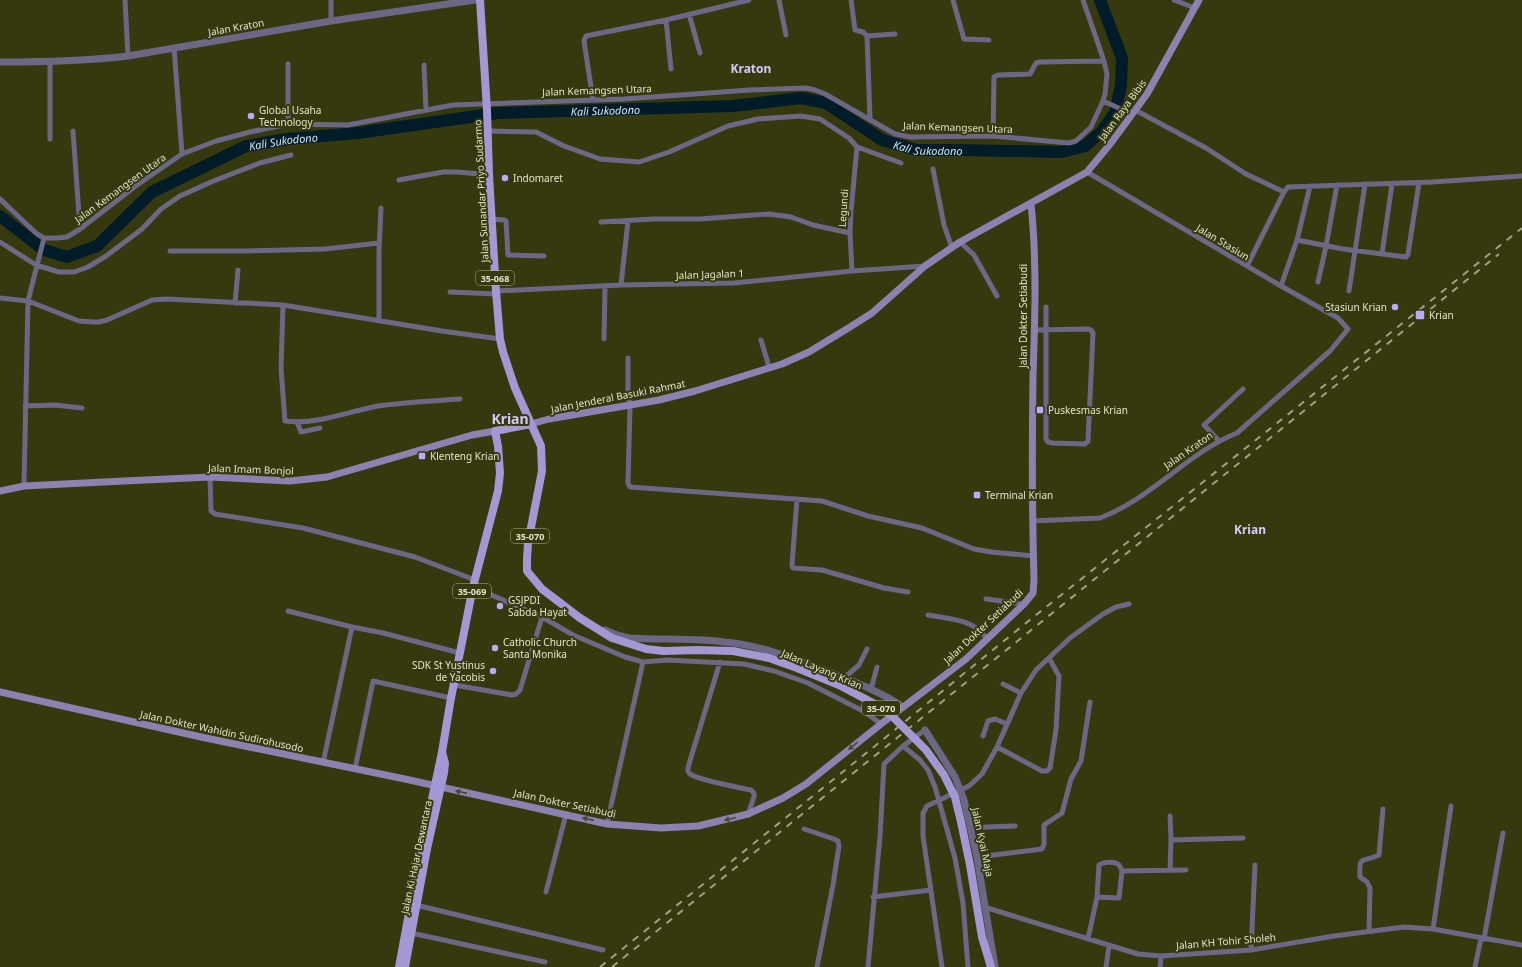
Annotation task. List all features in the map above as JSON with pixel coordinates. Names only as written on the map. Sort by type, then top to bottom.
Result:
[{"type":"main road","name":"Jalan Sunandar Priyo Sudarmo","points":[[480,0],[487,107],[489,175],[500,339],[509,374],[531,424]]},
{"type":"main road","name":"Jalan Raya Bibis","points":[[1018,210],[1087,172],[1147,94],[1200,0]]},
{"type":"main road","name":"Jalan Dokter Setiabudi","points":[[438,786],[607,824],[661,828],[698,826],[748,814],[783,798],[806,784],[896,712],[966,659],[1024,604],[1033,593],[1034,579],[1032,521],[1035,330],[1031,204]]},
{"type":"main road","name":"Jalan Jenderal Basuki Rahmat","points":[[531,424],[659,400],[695,391],[782,364],[809,352],[872,313],[925,266],[960,242],[1018,210]]},
{"type":"main road","points":[[495,431],[531,424]]},
{"type":"main road","name":"35-070","points":[[531,424],[542,446],[543,464],[528,543],[527,571],[542,589],[588,623]]},
{"type":"main road","name":"Jalan Imam Bonjol","points":[[0,491],[24,486],[210,477],[290,481],[327,477],[472,435],[495,431]]},
{"type":"main road","name":"Jalan Ki Hajar Dewantara","points":[[399,967],[417,870],[445,763],[442,752],[451,698],[474,583],[498,491],[500,473],[498,446],[495,431]]},
{"type":"main road","name":"Jalan Layang Krian","points":[[588,623],[612,638],[646,649],[664,651],[733,651],[769,658],[839,685],[890,714],[926,750],[944,775],[955,797],[963,829],[982,937],[991,967]]},
{"type":"main road","name":"Jalan Dokter Wahidin Sudirohusodo","points":[[0,692],[201,737],[438,786]]},
{"type":"main road","name":"Jalan Ki Hajar Dewantara","points":[[405,967],[438,786]]},
{"type":"street","points":[[125,0],[128,56]]},
{"type":"street","points":[[331,0],[331,21]]},
{"type":"street","name":"Jalan Kraton","points":[[0,62],[98,60],[331,21],[476,0]]},
{"type":"street","points":[[593,100],[584,38],[589,35],[666,20],[749,0]]},
{"type":"street","points":[[779,0],[786,35]]},
{"type":"street","points":[[851,0],[855,30],[863,32],[867,36],[870,120]]},
{"type":"street","points":[[953,0],[964,39],[989,40]]},
{"type":"street","name":"Jalan Kemangsen Utara","points":[[44,240],[66,237],[80,229],[137,185],[182,154],[216,141],[288,124],[348,125],[453,105],[487,107],[806,88],[825,94],[895,134],[910,137],[993,136],[1069,143],[1076,141],[1091,127],[1105,102],[1107,74],[1083,0]]},
{"type":"street","points":[[1174,0],[1195,8]]},
{"type":"street","points":[[689,14],[700,53]]},
{"type":"street","points":[[666,20],[671,69]]},
{"type":"street","points":[[867,36],[895,34]]},
{"type":"street","points":[[174,47],[182,154]]},
{"type":"street","points":[[993,136],[994,77],[998,75],[1030,74],[1036,63],[1040,62],[1104,61]]},
{"type":"street","points":[[50,62],[50,140]]},
{"type":"street","points":[[288,64],[288,124]]},
{"type":"street","points":[[424,65],[426,109]]},
{"type":"street","points":[[1105,102],[1121,109],[1134,112],[1206,148],[1246,174],[1284,192]]},
{"type":"street","points":[[488,129],[536,132],[564,146],[600,159],[639,162],[669,152],[728,126],[758,119],[801,116],[820,119],[849,138],[858,147],[901,163]]},
{"type":"street","points":[[73,131],[80,229]]},
{"type":"street","name":"Legundi","points":[[852,271],[850,233],[851,211],[858,147]]},
{"type":"street","points":[[0,242],[37,263],[59,272],[74,272],[88,267],[106,256],[142,229],[161,209],[180,196],[253,166],[291,155]]},
{"type":"street","points":[[932,168],[944,225],[952,248]]},
{"type":"street","points":[[399,180],[443,172],[489,175]]},
{"type":"street","name":"Jalan Stasiun","points":[[1087,172],[1338,318],[1348,329]]},
{"type":"street","points":[[1247,266],[1284,192],[1288,187],[1419,183],[1522,176]]},
{"type":"street","points":[[1298,240],[1401,258],[1407,256],[1419,183]]},
{"type":"street","points":[[1349,291],[1364,184]]},
{"type":"street","points":[[1382,254],[1392,184]]},
{"type":"street","points":[[1318,282],[1337,185]]},
{"type":"street","points":[[1281,286],[1298,240],[1310,186]]},
{"type":"street","points":[[0,199],[44,240],[28,301],[24,486]]},
{"type":"street","points":[[379,321],[379,243],[381,208]]},
{"type":"street","points":[[601,222],[700,219],[769,214],[791,217],[813,225],[850,233]]},
{"type":"street","points":[[492,219],[501,219],[506,221],[508,255],[544,256]]},
{"type":"street","points":[[621,285],[628,221]]},
{"type":"street","points":[[960,242],[974,255],[997,296]]},
{"type":"street","points":[[170,251],[246,252],[326,249],[379,243]]},
{"type":"street","name":"Jalan Jagalan 1","points":[[450,292],[496,292],[621,285],[734,283],[852,271],[925,266]]},
{"type":"street","points":[[235,302],[238,270]]},
{"type":"street","points":[[604,339],[605,286]]},
{"type":"street","points":[[0,298],[28,301],[79,321],[99,322],[152,300],[166,299],[283,304],[379,321],[500,339]]},
{"type":"street","points":[[283,304],[281,368],[285,422],[298,426],[320,419],[378,406],[408,402],[460,399]]},
{"type":"street","points":[[1035,330],[1046,330],[1088,329],[1093,333],[1088,441],[1085,444],[1052,443],[1048,442],[1046,439],[1046,330],[1046,307]]},
{"type":"street","name":"Jalan Kraton","points":[[1032,521],[1100,518],[1133,501],[1218,440],[1236,433],[1330,351],[1348,329]]},
{"type":"street","points":[[761,340],[769,367]]},
{"type":"street","points":[[628,358],[628,390],[630,406],[628,483],[630,487],[822,501],[868,516],[922,528],[974,549],[1034,556]]},
{"type":"street","points":[[1218,440],[1204,425],[1243,389]]},
{"type":"street","points":[[25,406],[54,405],[82,408]]},
{"type":"street","points":[[298,426],[301,432],[320,428]]},
{"type":"street","points":[[210,477],[211,512],[215,514],[303,528],[415,557],[474,583],[542,617],[573,635],[625,657],[643,662],[667,660],[720,662],[776,667],[865,712],[882,723]]},
{"type":"street","points":[[797,499],[793,568],[822,570],[884,588],[908,592]]},
{"type":"street","points":[[986,599],[1024,604]]},
{"type":"street","points":[[942,967],[923,836],[923,814],[926,806],[970,786],[982,774],[997,747],[1021,694],[1036,670],[1070,638],[1103,614],[1116,607],[1129,604]]},
{"type":"street","points":[[288,611],[352,627],[383,632],[460,654]]},
{"type":"street","points":[[928,615],[961,620],[981,630],[987,639]]},
{"type":"street","points":[[454,685],[512,695],[516,694],[520,690],[542,617]]},
{"type":"street","points":[[588,623],[616,635],[630,638],[723,641],[780,653],[871,689],[892,699],[903,707]]},
{"type":"street","points":[[323,762],[352,627]]},
{"type":"street","points":[[844,678],[860,665],[867,649]]},
{"type":"street","points":[[776,667],[780,653]]},
{"type":"street","points":[[997,747],[1042,770],[1046,771],[1050,768],[1056,730],[1059,676],[1049,658]]},
{"type":"street","points":[[607,824],[643,662]]},
{"type":"street","points":[[720,662],[688,764],[688,771],[689,774],[698,778],[751,790],[754,793],[754,797],[748,814]]},
{"type":"street","points":[[871,689],[877,667]]},
{"type":"street","points":[[355,769],[372,682],[451,698]]},
{"type":"street","points":[[1003,684],[1021,694]]},
{"type":"street","points":[[977,857],[1042,850],[1044,844],[1044,825],[1062,813],[1070,782],[1081,761],[1090,702]]},
{"type":"street","points":[[983,736],[988,721],[995,719],[1007,724]]},
{"type":"street","points":[[868,967],[873,897],[880,836],[884,764],[904,745],[916,738],[925,730]]},
{"type":"street","name":"Jalan Kyai Maja","points":[[925,730],[955,777],[958,792],[971,829],[995,967]]},
{"type":"street","points":[[904,745],[928,770],[955,858],[963,903],[968,967]]},
{"type":"street","points":[[1433,929],[1451,806]]},
{"type":"street","points":[[1369,931],[1370,888],[1367,882],[1360,877],[1360,864],[1362,860],[1379,855],[1383,809]]},
{"type":"street","points":[[546,892],[566,814]]},
{"type":"street","points":[[1170,816],[1170,870]]},
{"type":"street","points":[[971,829],[1015,826]]},
{"type":"street","points":[[804,829],[834,839],[838,841],[839,846],[817,967]]},
{"type":"street","points":[[1475,967],[1503,833]]},
{"type":"street","points":[[1171,840],[1243,838]]},
{"type":"street","points":[[1088,939],[1097,897],[1099,865],[1101,863],[1117,863],[1122,871],[1119,898],[1097,897]]},
{"type":"street","points":[[1251,950],[1255,865]]},
{"type":"street","points":[[1122,871],[1186,870]]},
{"type":"street","points":[[873,897],[931,890]]},
{"type":"street","points":[[416,905],[603,950]]},
{"type":"street","name":"Jalan KH Tohir Sholeh","points":[[984,907],[1109,946],[1138,954],[1161,956],[1251,950],[1369,931],[1404,927],[1433,929],[1522,945]]},
{"type":"street","points":[[411,933],[545,962]]},
{"type":"street","points":[[1106,967],[1109,946]]},
{"type":"street","points":[[1160,967],[1161,956]]},
{"type":"waterway","name":"Kali Sukodono","points":[[0,216],[44,250],[67,257],[97,246],[152,192],[246,146],[287,139],[358,133],[498,113],[733,106],[801,98],[826,103],[882,140],[917,150],[1062,152],[1085,146],[1101,132],[1115,113],[1121,85],[1122,58],[1100,0]]},
{"type":"railway","points":[[600,967],[1021,627],[1522,228]]},
{"type":"railway","points":[[612,967],[1499,254]]},
{"type":"place","name":"Global Usaha Technology","points":[[251,116]]},
{"type":"place","name":"Indomaret","points":[[505,178]]},
{"type":"place","name":"Stasiun Krian","points":[[1395,307]]},
{"type":"place","name":"Krian","points":[[1420,315]]},
{"type":"place","name":"Puskesmas Krian","points":[[1040,410]]},
{"type":"place","name":"Klenteng Krian","points":[[422,456]]},
{"type":"place","name":"Terminal Krian","points":[[977,495]]},
{"type":"place","name":"GSJPDI Sabda Hayat","points":[[500,606]]},
{"type":"place","name":"Catholic Church Santa Monika","points":[[495,648]]},
{"type":"place","name":"SDK St Yustinus de Yacobis","points":[[493,671]]},
{"type":"district","name":"Kraton","points":[[751,68]]},
{"type":"district","name":"Krian","points":[[510,418]]},
{"type":"district","name":"Krian","points":[[1250,529]]}]
